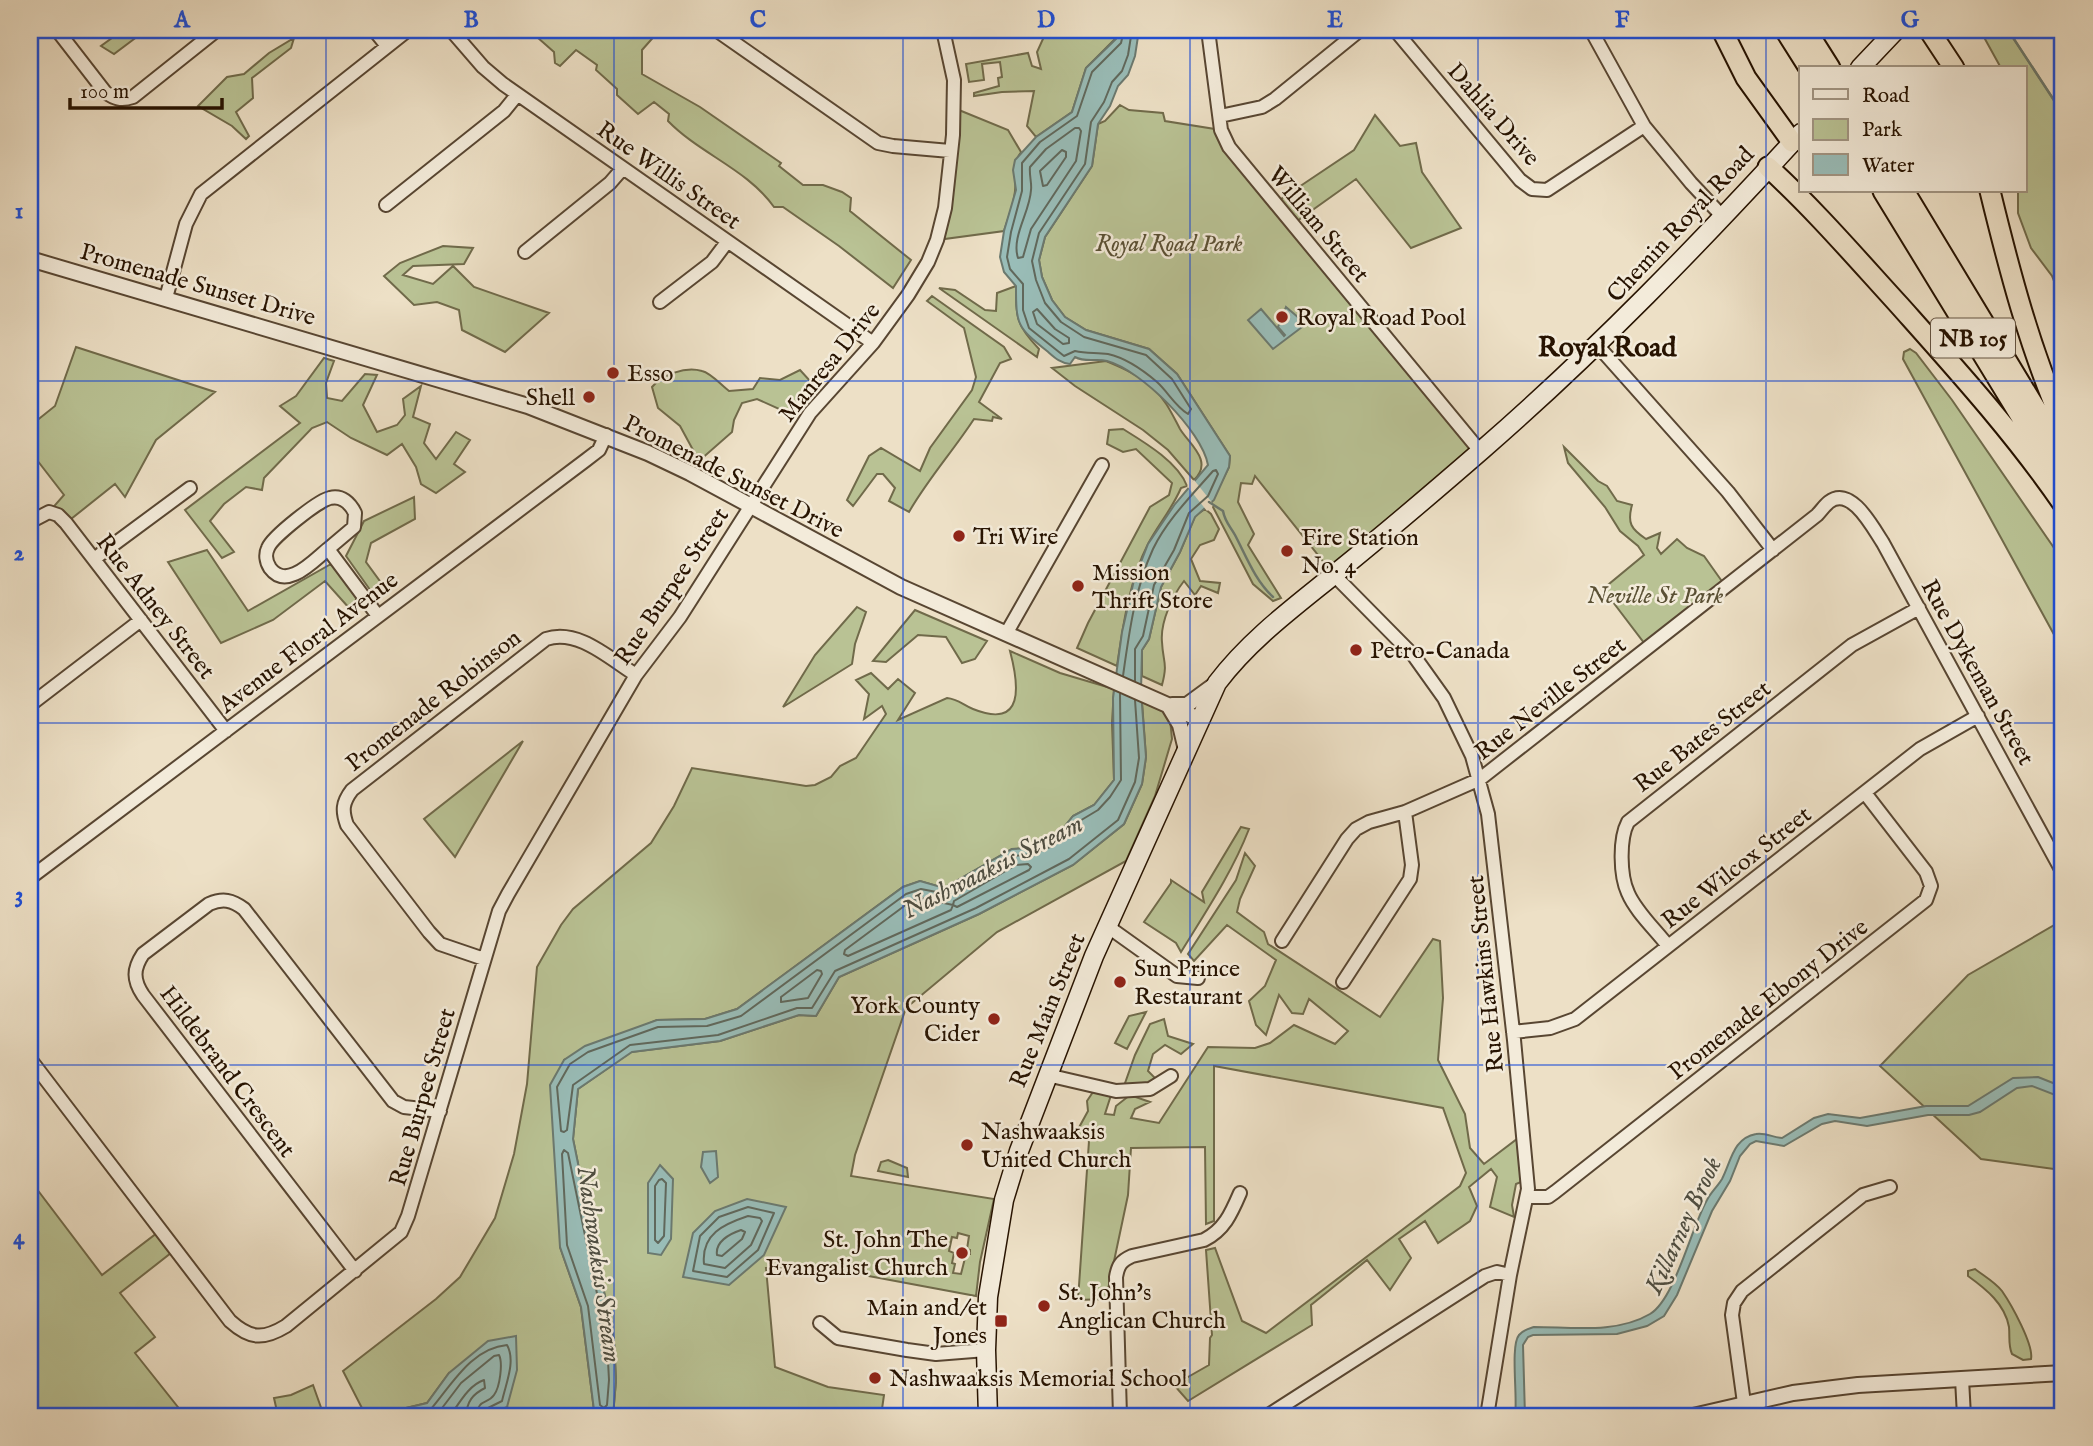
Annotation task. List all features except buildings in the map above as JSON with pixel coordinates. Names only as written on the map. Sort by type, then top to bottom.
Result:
[{"type":"highway","points":[[1723,30],[1746,78],[1797,137]]},
{"type":"highway","points":[[1785,30],[1821,65]]},
{"type":"highway","points":[[1806,30],[1821,65]]},
{"type":"highway","points":[[1929,30],[1953,66]]},
{"type":"highway","points":[[1768,167],[1814,211],[1929,339],[2029,456],[2063,504]]},
{"type":"highway","name":"NB 105","points":[[1884,192],[2063,485]]},
{"type":"highway","name":"NB 105","points":[[1905,192],[2063,454]]},
{"type":"highway","points":[[1990,192],[2003,247],[2063,424]]},
{"type":"main road","points":[[1862,66],[1896,30]]},
{"type":"main road","name":"Chemin Royal Road","points":[[1199,719],[1216,683],[1235,659],[1265,630],[1480,451],[1598,346],[1653,292],[1797,137]]},
{"type":"main road","name":"Rue Main Street","points":[[988,1416],[986,1350],[991,1270],[1004,1200],[1046,1075],[1107,926],[1199,719]]},
{"type":"street","points":[[57,30],[105,92],[115,99],[125,100],[133,97],[217,30]]},
{"type":"street","points":[[374,30],[387,46]]},
{"type":"street","points":[[166,298],[186,224],[201,194],[408,30]]},
{"type":"street","name":"Rue Willis Street","points":[[451,30],[483,67],[517,95],[873,343]]},
{"type":"street","name":"Manresa Drive","points":[[751,507],[810,413],[873,343],[917,280],[937,240],[945,208],[954,80],[943,30]]},
{"type":"street","name":"William Street","points":[[1208,30],[1224,138],[1480,451]]},
{"type":"street","points":[[1220,116],[1269,103],[1360,30]]},
{"type":"street","name":"Dahlia Drive","points":[[1395,30],[1507,165],[1532,189],[1547,190],[1644,126]]},
{"type":"street","points":[[1591,30],[1644,126],[1690,183],[1722,216]]},
{"type":"street","points":[[719,32],[878,143],[950,150]]},
{"type":"street","points":[[386,205],[504,111],[517,95]]},
{"type":"street","points":[[525,252],[610,183],[623,168]]},
{"type":"street","points":[[660,302],[712,262],[727,242]]},
{"type":"street","name":"Promenade Sunset Drive","points":[[30,259],[528,406],[606,435],[690,473],[901,587],[1199,719]]},
{"type":"street","points":[[1598,346],[1728,492],[1773,550]]},
{"type":"street","name":"Avenue Floral Avenue","points":[[30,878],[599,450],[606,435]]},
{"type":"street","points":[[1006,634],[1102,465]]},
{"type":"street","points":[[94,559],[190,488]]},
{"type":"street","points":[[339,498],[352,506],[356,520],[349,533],[328,549],[291,576],[276,574],[266,561],[269,545],[274,538],[325,500],[339,498]]},
{"type":"street","name":"Rue Neville Street","points":[[1282,941],[1356,829],[1369,822],[1405,812],[1480,779],[1773,550],[1829,502],[1846,500]]},
{"type":"street","name":"Rue Dykeman Street","points":[[1846,500],[1858,508],[1883,543],[2063,873]]},
{"type":"street","name":"Rue Burpee Street","points":[[30,1059],[230,1321],[243,1333],[260,1336],[273,1334],[286,1326],[401,1233],[503,902],[636,675],[680,617],[751,507]]},
{"type":"street","name":"Rue Adney Street","points":[[30,522],[49,512],[58,515],[66,523],[226,731]]},
{"type":"street","points":[[328,549],[378,616]]},
{"type":"street","name":"Rue Hawkins Street","points":[[1334,575],[1414,656],[1432,680],[1458,723],[1480,779],[1488,814],[1513,1031],[1528,1196],[1510,1275],[1487,1416]]},
{"type":"street","name":"Rue Bates Street","points":[[1668,946],[1628,894],[1622,844],[1623,831],[1628,822],[1852,645],[1919,608]]},
{"type":"street","points":[[30,705],[141,620]]},
{"type":"street","name":"Promenade Robinson","points":[[484,959],[440,944],[429,932],[347,825],[342,812],[345,799],[352,790],[546,639],[557,635],[576,638],[636,675]]},
{"type":"street","points":[[1161,701],[1187,705],[1216,683]]},
{"type":"street","points":[[1161,701],[1180,725],[1186,750]]},
{"type":"street","name":"Rue Wilcox Street","points":[[1513,1031],[1550,1028],[1575,1020],[1920,749],[1978,716]]},
{"type":"street","name":"Promenade Ebony Drive","points":[[1528,1196],[1548,1196],[1555,1192],[1926,900],[1931,886],[1930,878],[1865,793]]},
{"type":"street","points":[[1343,982],[1410,880],[1412,865],[1405,812]]},
{"type":"street","name":"Hildebrand Crescent","points":[[355,1271],[143,995],[136,984],[136,964],[143,954],[209,904],[219,900],[236,903],[244,909],[393,1101],[404,1107],[440,1111]]},
{"type":"street","points":[[1107,926],[1177,976],[1198,978]]},
{"type":"street","points":[[1046,1075],[1116,1091],[1150,1089],[1171,1076]]},
{"type":"street","points":[[1744,1403],[1732,1315],[1734,1303],[1742,1291],[1863,1195],[1891,1187]]},
{"type":"street","points":[[1119,1416],[1118,1266],[1132,1256],[1212,1236],[1227,1221],[1240,1193]]},
{"type":"street","points":[[1267,1416],[1485,1276],[1497,1272],[1510,1275]]},
{"type":"street","points":[[820,1323],[838,1338],[894,1348],[936,1353],[986,1350]]},
{"type":"street","points":[[1693,1416],[1793,1393],[1858,1385],[2063,1373]]},
{"type":"street","points":[[1962,1379],[1965,1416]]},
{"type":"green space","points":[[123,30],[146,30],[114,54],[101,46]]},
{"type":"green space","points":[[529,30],[656,30],[658,32],[642,50],[642,74],[700,107],[781,163],[779,166],[803,185],[823,185],[851,198],[850,211],[911,260],[893,288],[783,207],[774,207],[751,182],[681,133],[668,121],[669,114],[654,102],[638,114],[596,70],[597,65],[576,50],[560,66],[555,63],[554,52]]},
{"type":"green space","points":[[1047,30],[1118,30],[1116,38],[1086,68],[1072,112],[1036,137],[1027,126],[1034,91],[974,96],[974,93],[999,86],[998,78],[1002,77],[1000,62],[982,64],[984,80],[969,82],[966,64],[1028,53],[1032,66],[1041,69],[1037,52]]},
{"type":"green space","points":[[1980,30],[2008,30],[2063,114],[2063,304],[2052,276],[2031,248],[2018,213],[2018,192],[2026,192],[2026,66],[2000,66]]},
{"type":"green space","points":[[294,38],[291,48],[252,78],[253,98],[236,112],[249,136],[246,139],[232,126],[198,106],[227,77],[244,74],[269,53]]},
{"type":"green space","name":"Royal Road Park","points":[[1120,105],[1129,110],[1163,113],[1165,121],[1221,130],[1275,203],[1354,150],[1375,115],[1400,146],[1416,143],[1422,172],[1461,228],[1411,248],[1356,179],[1293,224],[1480,451],[1334,575],[1255,476],[1252,484],[1241,483],[1238,502],[1254,534],[1248,545],[1281,598],[1273,601],[1253,584],[1211,503],[1229,467],[1230,456],[1177,374],[1149,349],[1086,330],[1065,317],[1052,300],[1042,277],[1039,260],[1045,237],[1092,166],[1098,124],[1105,121]]},
{"type":"green space","points":[[954,108],[1008,130],[1021,152],[1015,166],[1013,201],[1004,231],[937,240]]},
{"type":"green space","points":[[443,246],[473,248],[464,264],[413,266],[403,275],[433,284],[453,266],[474,287],[549,313],[505,352],[462,330],[459,310],[437,302],[414,305],[384,276],[400,263]]},
{"type":"green space","points":[[1016,286],[1019,320],[1026,334],[1039,349],[1037,357],[939,288],[955,290],[985,310],[996,311],[997,293]]},
{"type":"green space","points":[[932,296],[1004,347],[1011,359],[1000,363],[979,402],[1002,419],[974,419],[909,512],[889,501],[895,488],[883,474],[877,474],[853,506],[847,500],[869,456],[881,448],[920,471],[930,448],[972,390],[976,377],[964,328],[927,301]]},
{"type":"green space","points":[[76,347],[215,392],[156,440],[125,497],[115,484],[66,523],[49,512],[64,495],[30,451],[30,426],[55,406]]},
{"type":"green space","points":[[1910,349],[1952,400],[2063,561],[2063,651],[1903,359],[1904,352]]},
{"type":"green space","points":[[324,358],[334,361],[326,383],[327,398],[342,401],[365,374],[377,375],[363,405],[377,432],[397,425],[405,415],[403,399],[421,386],[413,417],[430,424],[424,443],[436,459],[456,432],[470,440],[454,464],[465,472],[436,493],[421,484],[416,467],[402,444],[387,455],[351,438],[327,422],[312,428],[264,478],[262,490],[246,487],[224,504],[210,521],[234,552],[222,558],[185,510],[300,423],[280,406],[296,396]]},
{"type":"green space","points":[[1106,361],[1142,379],[1162,397],[1201,459],[1200,473],[1194,480],[1168,450],[1143,430],[1052,368]]},
{"type":"green space","points":[[695,370],[709,374],[729,391],[753,389],[760,378],[780,380],[800,370],[811,382],[788,413],[757,399],[742,403],[732,432],[699,461],[680,426],[658,408],[652,387],[674,373]]},
{"type":"green space","points":[[1123,429],[1168,461],[1183,477],[1187,486],[1181,488],[1141,558],[1128,604],[1117,666],[1077,648],[1150,507],[1169,495],[1172,483],[1136,449],[1123,452],[1107,444],[1109,430]]},
{"type":"green space","name":"Neville St Park","points":[[1564,447],[1598,481],[1607,486],[1617,501],[1632,505],[1630,521],[1637,532],[1646,539],[1660,533],[1657,548],[1661,554],[1677,539],[1687,548],[1704,556],[1726,587],[1648,648],[1603,589],[1644,555],[1638,546],[1620,531],[1605,507],[1568,463]]},
{"type":"green space","points":[[414,497],[415,519],[371,543],[366,562],[382,584],[373,594],[346,556],[364,521]]},
{"type":"green space","points":[[1205,509],[1219,529],[1214,540],[1200,545],[1191,559],[1200,581],[1220,583],[1218,593],[1201,586],[1195,595],[1184,581],[1176,594],[1163,626],[1165,667],[1162,685],[1142,676],[1142,650],[1149,639],[1161,587],[1195,516]]},
{"type":"green space","points":[[207,550],[248,611],[331,564],[357,598],[350,609],[325,581],[273,620],[221,643],[168,562]]},
{"type":"green space","points":[[857,607],[866,612],[855,644],[852,664],[783,707],[815,655]]},
{"type":"green space","points":[[915,610],[987,641],[975,659],[962,663],[946,637],[918,635],[886,662],[873,661]]},
{"type":"green space","points":[[1010,651],[1060,673],[1114,689],[1114,780],[1094,805],[1073,816],[1061,831],[1047,841],[1032,848],[1012,849],[944,888],[920,881],[903,887],[737,1009],[705,1019],[657,1020],[564,1060],[560,1247],[581,1307],[594,1410],[591,1416],[486,1416],[507,1407],[449,1373],[427,1403],[393,1411],[391,1416],[366,1416],[343,1371],[436,1299],[460,1277],[495,1218],[514,1154],[527,1084],[537,967],[573,909],[651,843],[674,806],[692,768],[806,786],[815,785],[831,777],[840,766],[856,758],[886,714],[882,706],[864,719],[869,694],[856,680],[871,673],[888,689],[898,679],[915,693],[898,720],[947,698],[990,714],[1002,714],[1010,709],[1016,690]]},
{"type":"green space","points":[[1142,702],[1163,711],[1170,719],[1172,739],[1155,796],[1126,861],[997,932],[906,1008],[855,1155],[851,1176],[994,1199],[980,1262],[976,1296],[831,1269],[766,1268],[775,1367],[828,1387],[884,1395],[881,1416],[613,1416],[616,1380],[614,1341],[573,1139],[578,1089],[631,1052],[720,1041],[799,1015],[816,1016],[839,977],[979,914],[1073,865],[1124,824],[1142,784],[1146,757]],"holes":[[[958,1233],[969,1236],[967,1249],[970,1254],[966,1254],[961,1274],[953,1273],[954,1253],[949,1251],[952,1237],[957,1238]]]},
{"type":"green space","points":[[523,741],[455,857],[424,819]]},
{"type":"green space","points":[[1241,827],[1249,829],[1235,861],[1181,952],[1176,943],[1144,922],[1171,880],[1204,902],[1202,892]]},
{"type":"green space","points":[[1245,853],[1255,866],[1237,912],[1264,932],[1268,944],[1380,1017],[1433,939],[1440,941],[1443,998],[1438,1060],[1465,1114],[1470,1148],[1484,1164],[1517,1139],[1521,1182],[1516,1184],[1512,1205],[1514,1217],[1490,1207],[1497,1177],[1491,1169],[1469,1187],[1477,1206],[1470,1221],[1438,1243],[1425,1221],[1399,1239],[1411,1258],[1390,1290],[1367,1260],[1311,1305],[1312,1325],[1188,1401],[1174,1385],[1209,1365],[1212,1335],[1206,1250],[1215,1248],[1242,1321],[1266,1333],[1460,1186],[1466,1173],[1443,1108],[1214,1066],[1214,1221],[1206,1224],[1205,1147],[1131,1148],[1128,1195],[1106,1299],[1078,1300],[1089,1141],[1076,1133],[1088,1111],[1087,1101],[1095,1089],[1112,1092],[1105,1114],[1114,1115],[1116,1106],[1130,1095],[1150,1102],[1135,1109],[1131,1118],[1159,1123],[1208,1047],[1255,1048],[1270,1043],[1294,1025],[1335,1044],[1348,1031],[1309,999],[1303,1014],[1292,1013],[1279,995],[1266,1035],[1256,1025],[1249,1001],[1265,986],[1276,960],[1227,925],[1194,961],[1188,954],[1236,880]]},
{"type":"green space","points":[[2063,920],[2063,1168],[1981,1159],[1880,1066],[1968,975]]},
{"type":"green space","points":[[1146,1012],[1127,1049],[1115,1043],[1129,1016]]},
{"type":"green space","points":[[1164,1019],[1168,1036],[1193,1044],[1181,1054],[1165,1045],[1153,1054],[1148,1071],[1156,1079],[1146,1086],[1124,1086],[1150,1024]]},
{"type":"green space","points":[[888,1160],[907,1168],[908,1177],[878,1171],[881,1162]]},
{"type":"green space","points":[[30,1180],[102,1275],[161,1230],[176,1249],[120,1293],[155,1337],[135,1353],[185,1416],[30,1416]]},
{"type":"green space","points":[[1975,1269],[1996,1285],[2006,1297],[2026,1335],[2031,1359],[2023,1360],[2012,1354],[2007,1319],[1994,1298],[1968,1276],[1968,1271]]},
{"type":"green space","points":[[313,1385],[324,1416],[278,1416],[274,1398],[291,1395]]},
{"type":"water","name":"Nashwaaksis Stream","points":[[1118,30],[1139,30],[1135,56],[1128,75],[1118,86],[1110,106],[1098,124],[1092,166],[1045,237],[1039,260],[1042,277],[1052,300],[1065,317],[1086,330],[1149,349],[1177,374],[1230,456],[1229,467],[1214,500],[1195,517],[1161,587],[1149,639],[1142,650],[1141,692],[1146,757],[1142,784],[1124,824],[1073,865],[979,914],[839,977],[816,1016],[799,1015],[720,1041],[632,1052],[578,1089],[573,1139],[614,1341],[616,1381],[613,1416],[591,1416],[594,1410],[581,1307],[560,1247],[550,1085],[564,1060],[585,1046],[657,1020],[705,1019],[737,1009],[903,887],[920,881],[944,888],[1012,849],[1032,848],[1047,841],[1061,831],[1073,816],[1094,805],[1114,780],[1113,698],[1122,632],[1134,580],[1148,544],[1175,504],[1208,465],[1203,451],[1182,420],[1136,376],[1103,360],[1083,360],[1075,357],[1070,364],[1063,363],[1024,330],[1018,317],[1016,286],[1004,272],[1000,257],[1004,231],[1016,190],[1013,170],[1015,160],[1036,137],[1072,112],[1086,68],[1116,39]]},
{"type":"water","points":[[1286,307],[1306,324],[1273,349],[1248,320],[1261,309],[1284,336],[1278,327]]},
{"type":"water","points":[[2038,1077],[2063,1087],[2063,1098],[2032,1086],[2017,1088],[1980,1112],[1969,1115],[1928,1115],[1867,1126],[1835,1121],[1822,1124],[1784,1146],[1756,1141],[1750,1144],[1740,1156],[1730,1181],[1712,1211],[1677,1295],[1664,1316],[1647,1326],[1617,1334],[1528,1337],[1523,1345],[1525,1416],[1515,1416],[1515,1350],[1519,1335],[1534,1327],[1608,1327],[1650,1314],[1667,1294],[1701,1212],[1722,1179],[1734,1152],[1748,1136],[1759,1134],[1782,1138],[1814,1118],[1828,1114],[1860,1118],[1926,1106],[1968,1106],[2013,1078]]},
{"type":"water","points":[[716,1151],[718,1177],[710,1183],[701,1167],[703,1152]]},
{"type":"water","points":[[660,1165],[673,1179],[671,1239],[661,1255],[648,1253],[648,1183]]},
{"type":"water","points":[[747,1199],[786,1207],[764,1255],[729,1285],[683,1277],[693,1233],[715,1211]]},
{"type":"water","points":[[516,1336],[517,1370],[507,1407],[486,1416],[391,1416],[393,1411],[427,1403],[449,1373],[488,1341]]},
{"type":"pier","points":[[1194,480],[1214,505],[1207,511],[1187,486]]},
{"type":"waterway","points":[[2008,30],[2063,114]]},
{"type":"waterway","points":[[1209,502],[1223,511],[1256,576],[1273,597]]},
{"type":"place","name":"Royal Road Pool","points":[[1282,317]]},
{"type":"place","name":"Esso","points":[[613,373]]},
{"type":"place","name":"Shell","points":[[589,397]]},
{"type":"place","name":"Tri Wire","points":[[959,536]]},
{"type":"place","name":"Fire Station No. 4","points":[[1287,551]]},
{"type":"place","name":"Mission Thrift Store","points":[[1078,586]]},
{"type":"place","name":"Petro-Canada","points":[[1356,650]]},
{"type":"place","name":"Sun Prince Restaurant","points":[[1120,982]]},
{"type":"place","name":"York County Cider","points":[[994,1019]]},
{"type":"place","name":"Nashwaaksis United Church","points":[[967,1145]]},
{"type":"place","name":"St. John The Evangalist Church","points":[[962,1253]]},
{"type":"place","name":"St. John's Anglican Church","points":[[1044,1306]]},
{"type":"place","name":"Main and/et Jones","points":[[1001,1321]]},
{"type":"place","name":"Nashwaaksis Memorial School","points":[[875,1378]]},
{"type":"district","name":"Royal Road","points":[[1607,346]]},
{"type":"water label","name":"Killarney Brook","points":[[1682,1225]]}]
